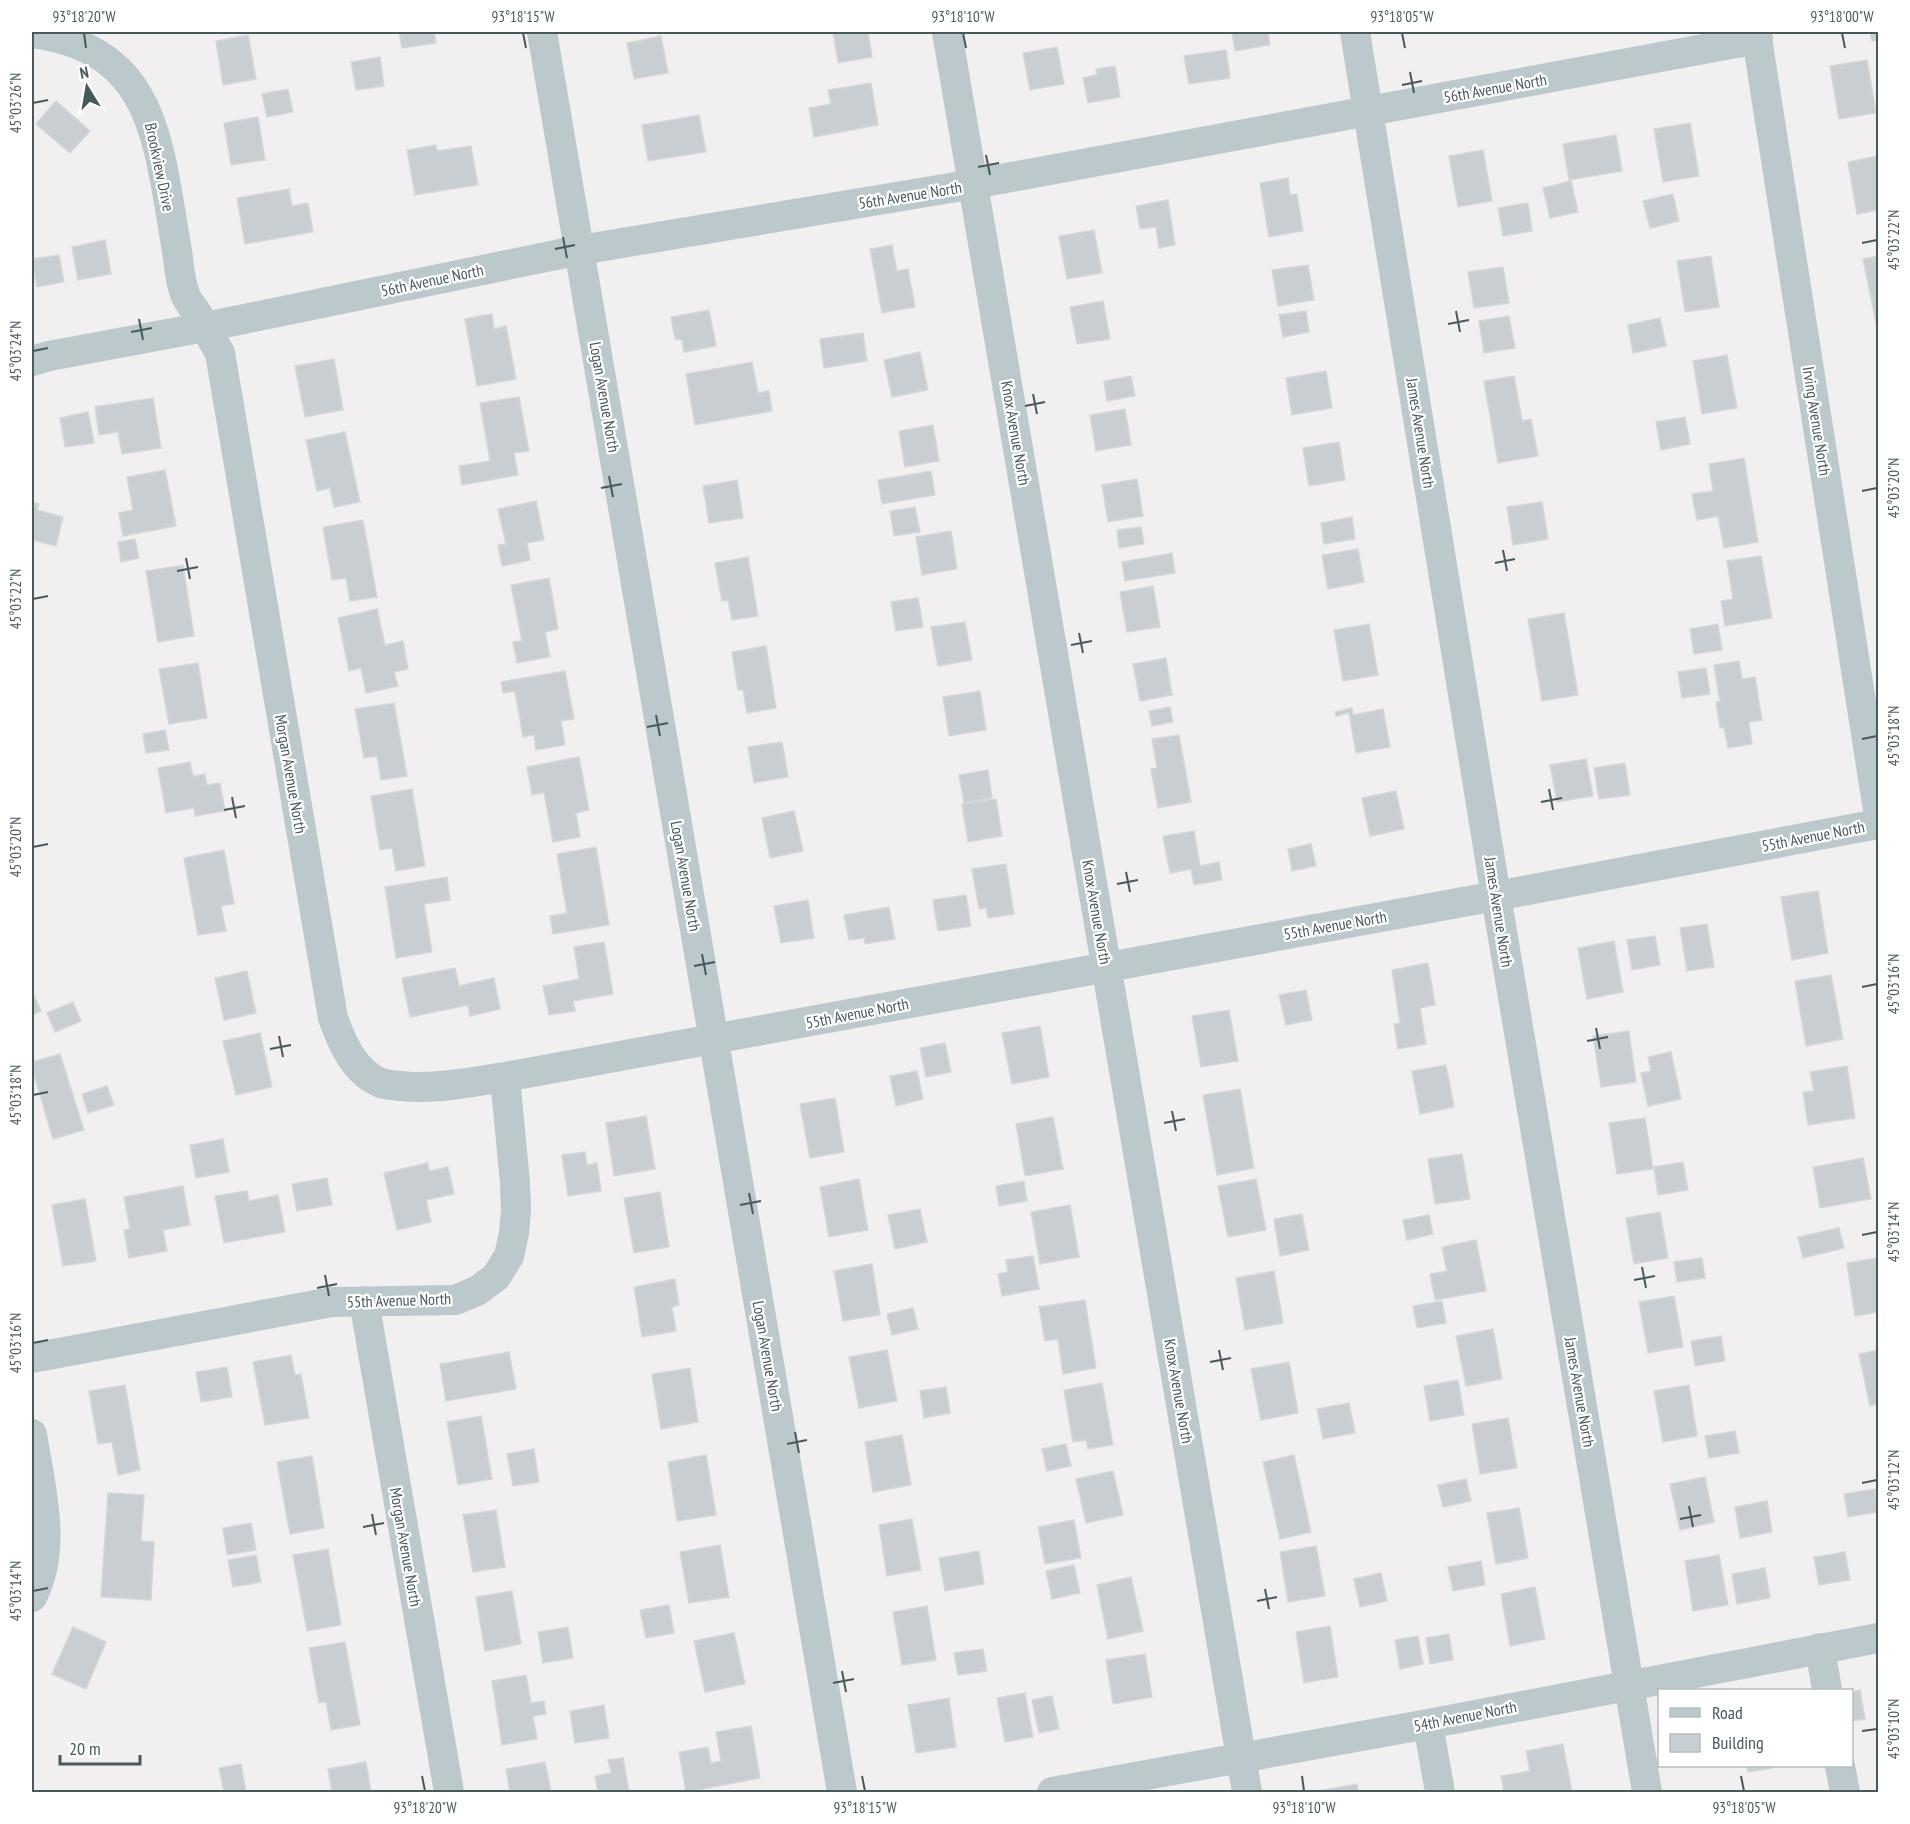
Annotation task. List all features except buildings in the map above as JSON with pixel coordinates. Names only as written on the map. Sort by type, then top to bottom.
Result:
[{"type":"street","name":"Logan Avenue North","points":[[542,32],[842,1792]]},
{"type":"street","name":"Knox Avenue North","points":[[947,32],[1247,1792]]},
{"type":"street","name":"James Avenue North","points":[[1355,32],[1647,1792]]},
{"type":"street","name":"Brookview Drive","points":[[32,33],[74,42],[96,52],[113,64],[139,96],[148,115],[160,153],[185,294],[205,327]]},
{"type":"street","name":"56th Avenue North","points":[[32,361],[579,250],[974,184],[1369,111],[1757,35]]},
{"type":"street","name":"Irving Avenue North","points":[[1757,35],[1878,810]]},
{"type":"street","name":"Morgan Avenue North","points":[[205,327],[220,353],[333,1018],[342,1045],[359,1067],[381,1083],[412,1087],[441,1087],[505,1077]]},
{"type":"street","name":"55th Avenue North","points":[[32,1358],[332,1302],[455,1300],[477,1291],[496,1277],[509,1256],[516,1211],[505,1077],[1878,824]]},
{"type":"street","name":"Morgan Avenue North","points":[[364,1301],[449,1792]]},
{"type":"street","points":[[32,1434],[45,1511],[45,1551],[32,1597]]},
{"type":"street","name":"54th Avenue North","points":[[1052,1792],[1428,1724],[1878,1638]]},
{"type":"street","points":[[1820,1648],[1827,1689]]},
{"type":"street","points":[[1428,1724],[1440,1792]]},
{"type":"street","points":[[1840,1767],[1845,1792]]}]
